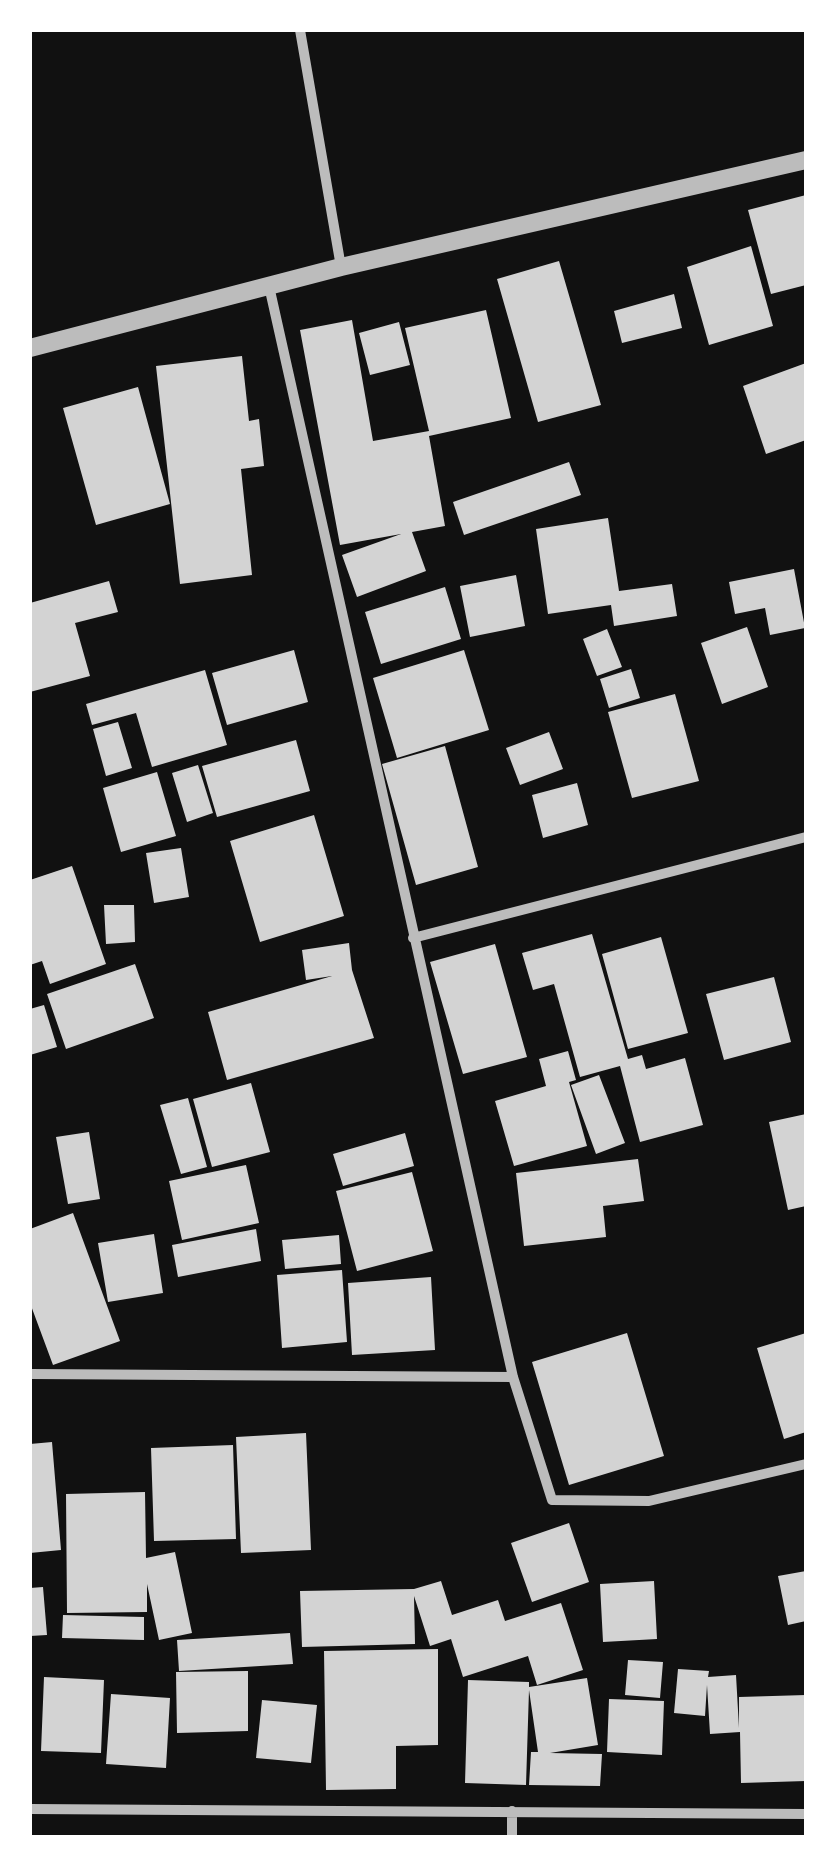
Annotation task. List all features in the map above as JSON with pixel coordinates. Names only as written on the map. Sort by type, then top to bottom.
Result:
[{"type":"street","points":[[300,30],[342,267]]},
{"type":"street","points":[[30,348],[342,267],[806,160]]},
{"type":"street","points":[[269,286],[513,1377],[552,1500],[649,1501],[806,1464]]},
{"type":"street","points":[[413,938],[806,837]]},
{"type":"street","points":[[30,1374],[513,1377]]},
{"type":"street","points":[[30,1809],[806,1814]]},
{"type":"street","points":[[512,1810],[512,1837]]},
{"type":"building","points":[[806,195],[806,285],[771,294],[748,210]]},
{"type":"building","points":[[751,246],[773,326],[709,345],[687,267]]},
{"type":"building","points":[[559,261],[601,405],[538,422],[497,279]]},
{"type":"building","points":[[674,294],[682,328],[622,343],[614,311]]},
{"type":"building","points":[[486,310],[511,418],[429,436],[445,526],[412,532],[426,571],[357,597],[342,555],[401,534],[340,545],[300,330],[352,320],[373,441],[429,431],[405,328]]},
{"type":"building","points":[[399,322],[410,365],[370,375],[359,333]]},
{"type":"building","points":[[242,356],[249,421],[259,419],[264,466],[241,469],[252,575],[180,584],[156,366]]},
{"type":"building","points":[[806,363],[806,440],[766,454],[743,386]]},
{"type":"building","points":[[138,387],[170,504],[96,525],[63,408]]},
{"type":"building","points":[[569,462],[581,495],[464,535],[453,502]]},
{"type":"building","points":[[608,518],[619,591],[672,584],[677,616],[614,626],[611,605],[548,614],[536,529]]},
{"type":"building","points":[[794,569],[805,628],[770,635],[765,608],[735,614],[729,582]]},
{"type":"building","points":[[516,575],[525,626],[470,637],[460,586]]},
{"type":"building","points":[[109,581],[118,612],[75,623],[90,676],[30,692],[30,603]]},
{"type":"building","points":[[445,587],[461,639],[381,664],[365,612]]},
{"type":"building","points":[[747,627],[768,687],[722,704],[701,643]]},
{"type":"building","points":[[607,629],[622,667],[597,676],[583,639]]},
{"type":"building","points":[[294,650],[308,702],[227,725],[212,673]]},
{"type":"building","points":[[464,650],[489,730],[397,758],[373,678]]},
{"type":"building","points":[[631,669],[640,698],[609,708],[600,679]]},
{"type":"building","points":[[205,670],[227,745],[152,767],[136,713],[92,725],[86,704]]},
{"type":"building","points":[[675,694],[699,781],[632,798],[608,712]]},
{"type":"building","points":[[118,722],[132,768],[106,776],[93,729]]},
{"type":"building","points":[[549,732],[563,769],[520,785],[506,748]]},
{"type":"building","points":[[296,740],[310,791],[217,817],[202,766]]},
{"type":"building","points":[[445,746],[478,867],[416,885],[382,764]]},
{"type":"building","points":[[198,765],[213,813],[187,822],[172,773]]},
{"type":"building","points":[[157,772],[176,836],[121,852],[103,788]]},
{"type":"building","points":[[577,783],[588,825],[543,838],[532,795]]},
{"type":"building","points":[[314,815],[344,916],[260,942],[230,841]]},
{"type":"building","points":[[181,848],[189,897],[154,903],[146,853]]},
{"type":"building","points":[[72,866],[106,964],[50,984],[42,961],[30,965],[30,880]]},
{"type":"building","points":[[104,905],[134,905],[135,942],[106,944]]},
{"type":"building","points":[[592,934],[628,1059],[642,1055],[646,1069],[685,1058],[703,1125],[640,1142],[620,1066],[580,1077],[554,984],[533,990],[522,953]]},
{"type":"building","points":[[661,937],[688,1033],[628,1049],[602,954]]},
{"type":"building","points":[[349,943],[352,970],[374,1038],[227,1080],[208,1012],[332,976],[306,980],[302,950]]},
{"type":"building","points":[[495,944],[527,1057],[463,1074],[430,962]]},
{"type":"building","points":[[135,964],[154,1018],[66,1049],[47,994]]},
{"type":"building","points":[[774,977],[791,1042],[724,1060],[706,994]]},
{"type":"building","points":[[44,1005],[57,1047],[30,1055],[30,1009]]},
{"type":"building","points":[[568,1051],[576,1080],[569,1082],[587,1146],[514,1166],[495,1101],[546,1086],[539,1059]]},
{"type":"building","points":[[599,1075],[625,1143],[596,1154],[571,1085]]},
{"type":"building","points":[[251,1083],[270,1152],[212,1167],[193,1099]]},
{"type":"building","points":[[188,1098],[207,1167],[181,1174],[160,1105]]},
{"type":"building","points":[[806,1114],[806,1206],[788,1210],[769,1122]]},
{"type":"building","points":[[89,1132],[100,1199],[68,1204],[56,1137]]},
{"type":"building","points":[[405,1133],[414,1166],[343,1186],[333,1154]]},
{"type":"building","points":[[638,1159],[644,1201],[603,1206],[606,1237],[524,1246],[516,1173]]},
{"type":"building","points":[[246,1165],[259,1223],[182,1240],[169,1181]]},
{"type":"building","points":[[412,1172],[433,1251],[357,1271],[336,1191]]},
{"type":"building","points":[[73,1213],[120,1341],[53,1365],[30,1303],[30,1229]]},
{"type":"building","points":[[256,1229],[261,1261],[178,1277],[172,1245]]},
{"type":"building","points":[[154,1234],[163,1293],[108,1302],[98,1243]]},
{"type":"building","points":[[339,1235],[341,1264],[285,1269],[282,1240]]},
{"type":"building","points":[[342,1270],[347,1342],[282,1348],[277,1275]]},
{"type":"building","points":[[431,1277],[435,1350],[352,1355],[348,1283]]},
{"type":"building","points":[[627,1333],[664,1456],[569,1485],[532,1362]]},
{"type":"building","points":[[806,1333],[806,1432],[784,1439],[757,1348]]},
{"type":"building","points":[[306,1433],[311,1550],[241,1553],[236,1437]]},
{"type":"building","points":[[52,1442],[61,1550],[30,1553],[30,1444]]},
{"type":"building","points":[[233,1445],[236,1539],[154,1541],[151,1448]]},
{"type":"building","points":[[145,1492],[146,1558],[175,1552],[192,1633],[159,1640],[147,1584],[147,1612],[67,1613],[66,1494]]},
{"type":"building","points":[[569,1523],[589,1582],[532,1602],[511,1543]]},
{"type":"building","points":[[806,1571],[806,1621],[788,1625],[778,1576]]},
{"type":"building","points":[[441,1581],[452,1615],[498,1600],[505,1621],[561,1603],[583,1670],[537,1685],[528,1656],[463,1677],[451,1639],[430,1646],[414,1596],[415,1644],[302,1647],[300,1591],[414,1589]]},
{"type":"building","points":[[654,1581],[657,1639],[603,1642],[600,1584]]},
{"type":"building","points":[[43,1587],[47,1635],[30,1636],[30,1588]]},
{"type":"building","points":[[63,1615],[144,1617],[144,1640],[62,1638]]},
{"type":"building","points":[[290,1633],[293,1664],[179,1671],[177,1640]]},
{"type":"building","points":[[438,1649],[438,1745],[396,1746],[396,1789],[326,1790],[324,1651]]},
{"type":"building","points":[[628,1660],[663,1662],[660,1698],[625,1695]]},
{"type":"building","points":[[678,1669],[709,1671],[708,1677],[736,1675],[739,1728],[739,1697],[806,1695],[806,1781],[741,1783],[740,1732],[710,1734],[707,1685],[705,1716],[674,1713]]},
{"type":"building","points":[[248,1671],[248,1731],[177,1733],[176,1672]]},
{"type":"building","points":[[44,1677],[104,1680],[101,1753],[41,1751]]},
{"type":"building","points":[[587,1678],[598,1745],[550,1753],[602,1754],[600,1786],[529,1785],[531,1752],[538,1752],[529,1690],[526,1785],[465,1783],[468,1680],[529,1682],[529,1687]]},
{"type":"building","points":[[111,1694],[170,1698],[166,1768],[106,1764]]},
{"type":"building","points":[[609,1699],[664,1701],[662,1755],[607,1752]]},
{"type":"building","points":[[262,1700],[317,1705],[311,1763],[256,1758]]}]
